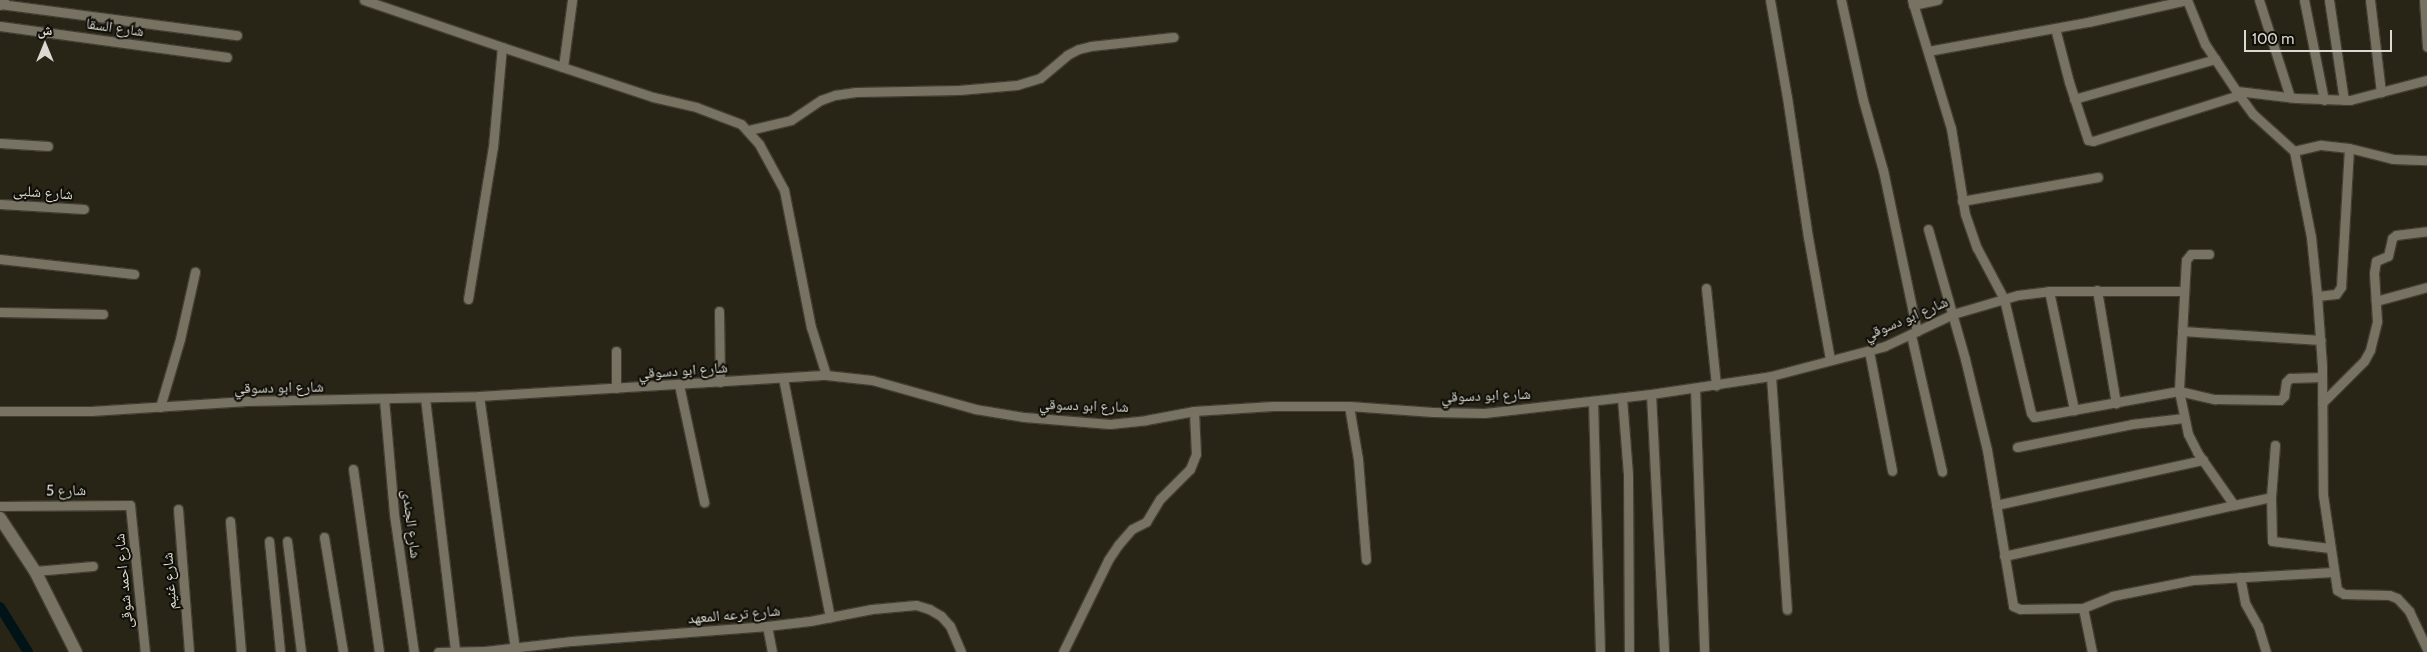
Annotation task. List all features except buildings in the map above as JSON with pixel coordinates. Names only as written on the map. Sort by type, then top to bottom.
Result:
[{"type":"main road","points":[[0,4],[3,0]]},
{"type":"main road","points":[[0,518],[35,571],[76,652]]},
{"type":"street","points":[[364,0],[502,48],[653,97],[730,118],[749,130],[774,169],[784,190],[812,327],[826,375]]},
{"type":"street","points":[[563,67],[572,0]]},
{"type":"street","points":[[1770,0],[1830,359]]},
{"type":"street","points":[[1841,0],[1863,100],[1883,170],[1942,472]]},
{"type":"street","points":[[1937,0],[1913,2],[1952,128],[1962,201],[1977,248],[2004,299],[2032,416],[2039,418],[2178,391],[2215,398],[2280,400],[2284,396],[2287,379],[2322,377]]},
{"type":"street","points":[[1928,51],[2055,28],[2187,0],[2206,44],[2238,93],[2253,114],[2291,146],[2294,151],[2311,237],[2317,296],[2321,340],[2324,495],[2333,572],[2337,590],[2340,592],[2389,595],[2396,598],[2409,611],[2427,649]]},
{"type":"street","points":[[2259,0],[2290,97]]},
{"type":"street","points":[[2304,0],[2324,100]]},
{"type":"street","points":[[2329,0],[2344,100]]},
{"type":"street","points":[[2370,0],[2381,92]]},
{"type":"street","points":[[2424,0],[2427,47]]},
{"type":"street","points":[[0,4],[236,35]]},
{"type":"street","name":"شارع السقا","points":[[0,26],[227,57]]},
{"type":"street","points":[[2055,28],[2085,138],[2090,141],[2238,93],[2344,100],[2427,80]]},
{"type":"street","points":[[749,130],[791,120],[821,100],[835,96],[856,92],[959,90],[1018,85],[1040,78],[1067,55],[1079,49],[1174,37]]},
{"type":"street","points":[[468,299],[493,147],[502,48]]},
{"type":"street","points":[[2074,99],[2215,59]]},
{"type":"street","points":[[0,143],[48,146]]},
{"type":"street","points":[[2294,151],[2321,145],[2349,148],[2393,159],[2427,160]]},
{"type":"street","points":[[2317,296],[2336,294],[2341,287],[2349,148]]},
{"type":"street","points":[[1962,201],[2098,177]]},
{"type":"street","name":"شارع شلبى","points":[[0,204],[84,209]]},
{"type":"street","points":[[1928,229],[1953,314],[1985,442],[2011,600],[2015,609],[2082,608],[2112,596],[2161,585],[2240,576],[2333,572]]},
{"type":"street","points":[[2322,403],[2364,361],[2370,350],[2377,321],[2374,266],[2376,261],[2388,256],[2392,238],[2396,235],[2427,231]]},
{"type":"street","points":[[2209,254],[2191,254],[2188,256],[2178,391],[2188,434],[2203,460],[2234,505]]},
{"type":"street","points":[[0,259],[134,274]]},
{"type":"street","points":[[160,406],[180,339],[195,272]]},
{"type":"street","points":[[2376,301],[2427,287]]},
{"type":"street","points":[[1706,288],[1716,385]]},
{"type":"street","points":[[2097,290],[2116,403]]},
{"type":"street","points":[[2049,291],[2074,410]]},
{"type":"street","name":"شارع ابو دسوقي","points":[[0,411],[82,412],[247,401],[479,396],[826,375],[862,378],[975,409],[1024,418],[1110,424],[1132,423],[1194,411],[1273,406],[1349,406],[1433,412],[1484,413],[1622,398],[1771,376],[1830,359],[1869,351],[1914,333],[1953,314],[2004,299],[2049,291],[2184,291]]},
{"type":"street","points":[[719,311],[720,382]]},
{"type":"street","points":[[0,312],[103,314]]},
{"type":"street","points":[[2182,331],[2321,340]]},
{"type":"street","points":[[616,351],[616,388]]},
{"type":"street","points":[[1869,351],[1892,470]]},
{"type":"street","points":[[1771,376],[1786,609]]},
{"type":"street","points":[[783,378],[830,617]]},
{"type":"street","points":[[679,385],[704,502]]},
{"type":"street","points":[[1695,388],[1704,652]]},
{"type":"street","points":[[1651,394],[1664,652]]},
{"type":"street","points":[[479,396],[515,648]]},
{"type":"street","points":[[425,398],[455,651]]},
{"type":"street","points":[[1622,398],[1628,475],[1629,652]]},
{"type":"street","name":"شارع الجندى","points":[[384,399],[394,514],[414,652]]},
{"type":"street","points":[[1593,401],[1600,652]]},
{"type":"street","points":[[1349,406],[1358,459],[1366,560]]},
{"type":"street","points":[[1063,652],[1108,560],[1118,545],[1132,529],[1146,522],[1160,499],[1190,469],[1196,454],[1194,411]]},
{"type":"street","points":[[2017,447],[2132,424],[2184,418]]},
{"type":"street","points":[[2275,445],[2271,497],[2272,541],[2330,548]]},
{"type":"street","points":[[1996,506],[2203,460]]},
{"type":"street","points":[[353,469],[379,652]]},
{"type":"street","points":[[2004,556],[2271,497]]},
{"type":"street","name":"شارع 5","points":[[0,506],[126,504],[131,508]]},
{"type":"street","name":"شارع احمد شوقى","points":[[131,508],[145,652]]},
{"type":"street","name":"شارع غنيم","points":[[178,509],[189,652]]},
{"type":"street","points":[[230,521],[241,652]]},
{"type":"street","points":[[324,536],[343,652]]},
{"type":"street","points":[[269,541],[280,652]]},
{"type":"street","points":[[287,541],[301,652]]},
{"type":"street","points":[[35,571],[93,566]]},
{"type":"street","points":[[2240,576],[2245,603],[2258,626],[2266,652]]},
{"type":"street","name":"شارع ترعه المعهد","points":[[438,652],[484,652],[572,641],[767,626],[872,609],[916,605],[930,609],[941,616],[950,626],[962,652]]},
{"type":"street","points":[[2082,608],[2092,652]]},
{"type":"street","points":[[767,626],[772,652]]},
{"type":"waterway","points":[[0,607],[28,652]]}]
